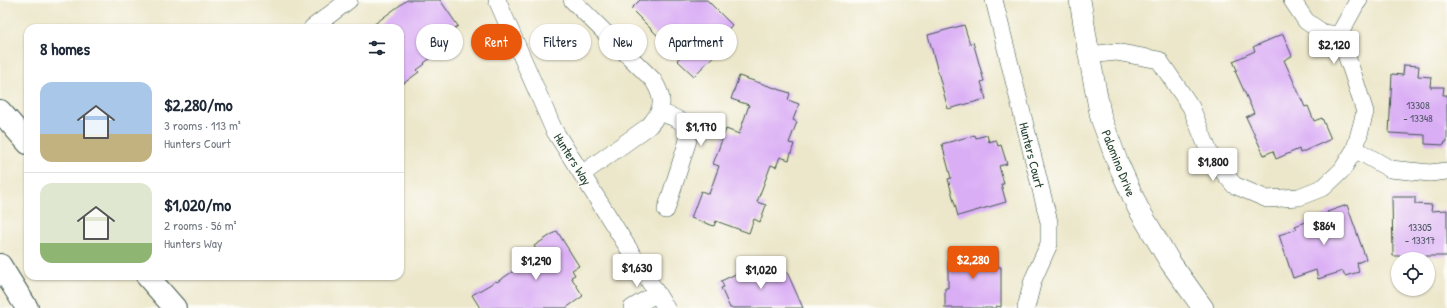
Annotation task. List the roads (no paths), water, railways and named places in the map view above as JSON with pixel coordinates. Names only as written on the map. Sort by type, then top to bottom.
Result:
[{"type":"highway","points":[[0,111],[24,138]]},
{"type":"highway","points":[[0,265],[27,308]]},
{"type":"highway","points":[[150,280],[175,308]]},
{"type":"street","points":[[317,24],[349,0]]},
{"type":"street","name":"Hunters Way","points":[[497,0],[554,130],[666,308]]},
{"type":"street","points":[[572,0],[653,80],[660,92],[661,104],[657,117],[649,126],[582,174]]},
{"type":"street","name":"Hunters Court","points":[[994,0],[1049,222],[1049,244],[1033,280],[1026,308]]},
{"type":"street","name":"Palomino Drive","points":[[1080,0],[1101,118],[1117,161],[1138,208],[1170,262],[1203,308]]},
{"type":"street","points":[[1292,0],[1306,21],[1323,33],[1339,35]]},
{"type":"street","points":[[1089,55],[1116,52],[1159,60],[1191,107],[1212,157],[1234,185],[1267,199],[1299,197],[1324,187],[1342,170],[1355,149],[1365,112],[1339,35],[1359,0]]},
{"type":"street","points":[[659,112],[680,120],[687,128],[688,140],[666,210]]},
{"type":"street","points":[[1355,149],[1390,169],[1430,173],[1447,171]]},
{"type":"street","points":[[632,308],[657,293]]}]
